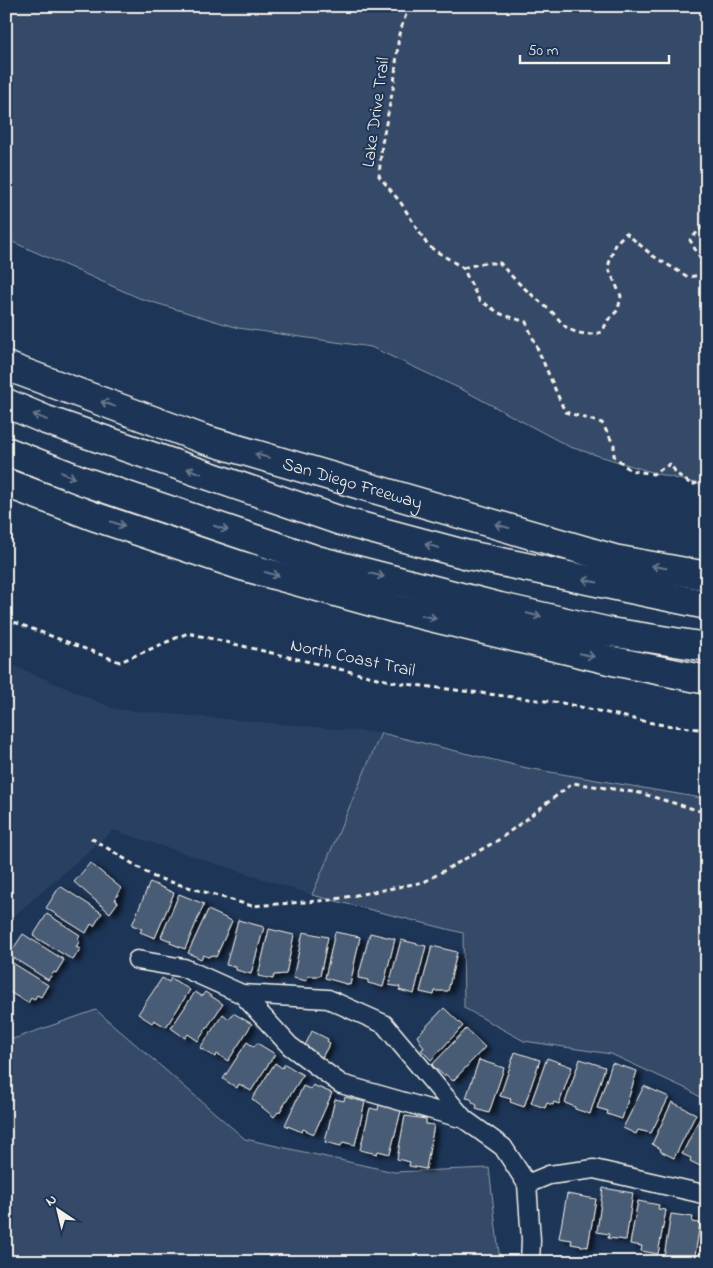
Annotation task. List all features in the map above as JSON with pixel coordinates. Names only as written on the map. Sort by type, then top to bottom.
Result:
[{"type":"highway","name":"San Diego Freeway","points":[[6,366],[203,439],[614,559],[707,576]]},
{"type":"highway","points":[[6,403],[55,423],[341,521],[468,555],[707,605]]},
{"type":"highway","points":[[6,451],[86,482],[317,560],[500,607],[601,630],[707,647]]},
{"type":"highway","points":[[6,483],[93,516],[260,571],[397,609],[612,661],[707,680]]},
{"type":"street","points":[[137,960],[184,968],[242,994],[328,999],[384,1024],[464,1120],[503,1147],[527,1184],[531,1240],[530,1262]]},
{"type":"street","points":[[242,994],[290,1046],[340,1084],[464,1120]]},
{"type":"street","points":[[527,1184],[549,1175],[594,1169],[707,1196]]},
{"type":"path","name":"Lake Drive Trail","points":[[409,6],[399,34],[394,84],[382,143],[379,176],[401,203],[428,246],[462,268],[479,300],[501,314],[526,322],[565,412],[602,423],[614,445],[614,456],[630,470],[653,474],[670,464],[677,474],[692,485],[704,480],[707,482]]},
{"type":"path","points":[[462,268],[483,263],[500,263],[509,274],[555,315],[563,325],[573,331],[590,335],[602,332],[608,320],[618,310],[621,296],[608,267],[615,244],[626,233],[653,256],[688,277],[702,275],[701,260],[690,240],[707,224]]},
{"type":"path","name":"North Coast Trail","points":[[6,619],[120,662],[188,633],[398,683],[562,702],[657,724],[707,730]]},
{"type":"path","points":[[91,838],[154,877],[252,906],[331,900],[424,882],[500,839],[573,783],[640,794],[707,813]]},
{"type":"shaded area","points":[[6,6],[707,6],[707,486],[658,474],[570,447],[465,391],[371,347],[238,328],[139,298],[6,239]]},
{"type":"shaded area","points":[[6,662],[115,709],[381,733],[312,895],[113,830],[6,923]]},
{"type":"shaded area","points":[[381,733],[527,768],[707,799],[707,1102],[689,1090],[611,1054],[524,1041],[464,1008],[463,933],[312,895]]},
{"type":"shaded area","points":[[96,1010],[245,1139],[394,1172],[489,1168],[500,1262],[6,1262],[6,1033],[13,1039]]},
{"type":"building","points":[[90,863],[121,888],[115,900],[118,902],[110,913],[74,882]]},
{"type":"building","points":[[150,882],[174,893],[155,938],[140,932],[142,929],[132,925]]},
{"type":"building","points":[[60,886],[102,913],[94,926],[91,924],[86,933],[46,908]]},
{"type":"building","points":[[179,894],[204,904],[185,949],[161,937]]},
{"type":"building","points":[[208,910],[232,921],[216,957],[203,955],[201,959],[188,953]]},
{"type":"building","points":[[47,914],[80,935],[76,947],[80,949],[73,960],[33,936]]},
{"type":"building","points":[[238,920],[264,927],[251,974],[236,970],[236,967],[226,965]]},
{"type":"building","points":[[269,929],[294,935],[286,974],[274,975],[273,979],[258,976]]},
{"type":"building","points":[[303,932],[328,937],[320,976],[308,976],[307,981],[293,978]]},
{"type":"building","points":[[335,932],[360,937],[350,985],[325,978]]},
{"type":"building","points":[[370,933],[395,939],[383,987],[368,983],[368,980],[358,978]]},
{"type":"building","points":[[23,934],[64,960],[56,973],[54,972],[48,980],[9,955]]},
{"type":"building","points":[[401,940],[426,946],[414,994],[399,990],[400,987],[389,985]]},
{"type":"building","points":[[432,946],[457,952],[448,991],[435,991],[434,995],[420,992]]},
{"type":"building","points":[[8,960],[48,985],[41,997],[37,995],[34,1000],[31,998],[28,1003],[6,990],[6,963]]},
{"type":"building","points":[[162,978],[169,982],[171,978],[190,990],[166,1027],[154,1020],[152,1023],[138,1014]]},
{"type":"building","points":[[195,992],[202,996],[205,992],[223,1004],[198,1041],[188,1034],[185,1038],[171,1028]]},
{"type":"building","points":[[444,1008],[463,1026],[431,1060],[421,1050],[424,1048],[417,1036]]},
{"type":"building","points":[[233,1013],[252,1024],[228,1061],[217,1054],[215,1057],[200,1048],[223,1014],[229,1019]]},
{"type":"building","points":[[466,1029],[485,1047],[453,1081],[432,1065]]},
{"type":"building","points":[[312,1031],[328,1039],[327,1041],[330,1043],[321,1059],[302,1052]]},
{"type":"building","points":[[247,1042],[254,1047],[257,1043],[275,1054],[251,1091],[239,1084],[237,1088],[223,1079]]},
{"type":"building","points":[[515,1052],[540,1060],[524,1107],[510,1102],[511,1099],[500,1096]]},
{"type":"building","points":[[547,1058],[572,1067],[559,1104],[554,1102],[553,1105],[547,1103],[545,1108],[531,1103]]},
{"type":"building","points":[[580,1059],[605,1067],[590,1114],[565,1103]]},
{"type":"building","points":[[479,1060],[504,1068],[489,1113],[476,1109],[477,1105],[471,1099],[466,1098]]},
{"type":"building","points":[[275,1063],[282,1068],[285,1064],[303,1075],[279,1113],[274,1117],[252,1099]]},
{"type":"building","points":[[612,1063],[637,1071],[622,1119],[607,1114],[608,1111],[597,1108]]},
{"type":"building","points":[[313,1085],[332,1093],[314,1134],[303,1129],[302,1132],[285,1125],[303,1086],[310,1089]]},
{"type":"building","points":[[644,1086],[669,1097],[651,1133],[638,1130],[636,1134],[623,1128]]},
{"type":"building","points":[[345,1097],[365,1102],[355,1145],[343,1142],[341,1146],[325,1142],[335,1099],[344,1101]]},
{"type":"building","points":[[672,1102],[696,1114],[674,1158],[660,1151],[661,1149],[652,1144]]},
{"type":"building","points":[[379,1105],[401,1111],[390,1154],[378,1151],[377,1154],[360,1150],[370,1108],[378,1110]]},
{"type":"building","points":[[703,1112],[707,1114],[707,1162],[704,1168],[690,1161],[691,1158],[682,1154]]},
{"type":"building","points":[[405,1116],[426,1119],[426,1124],[434,1125],[426,1169],[409,1166],[410,1162],[397,1159]]},
{"type":"building","points":[[603,1188],[633,1193],[626,1240],[608,1238],[609,1234],[597,1232]]},
{"type":"building","points":[[567,1194],[596,1199],[588,1247],[571,1244],[572,1240],[559,1238]]},
{"type":"building","points":[[638,1201],[659,1205],[658,1209],[666,1210],[658,1254],[641,1251],[642,1246],[630,1244]]},
{"type":"building","points":[[671,1214],[693,1217],[692,1222],[700,1223],[694,1262],[676,1262],[676,1259],[664,1257]]},
{"type":"building","points":[[706,1216],[707,1262],[700,1262],[699,1259]]}]
